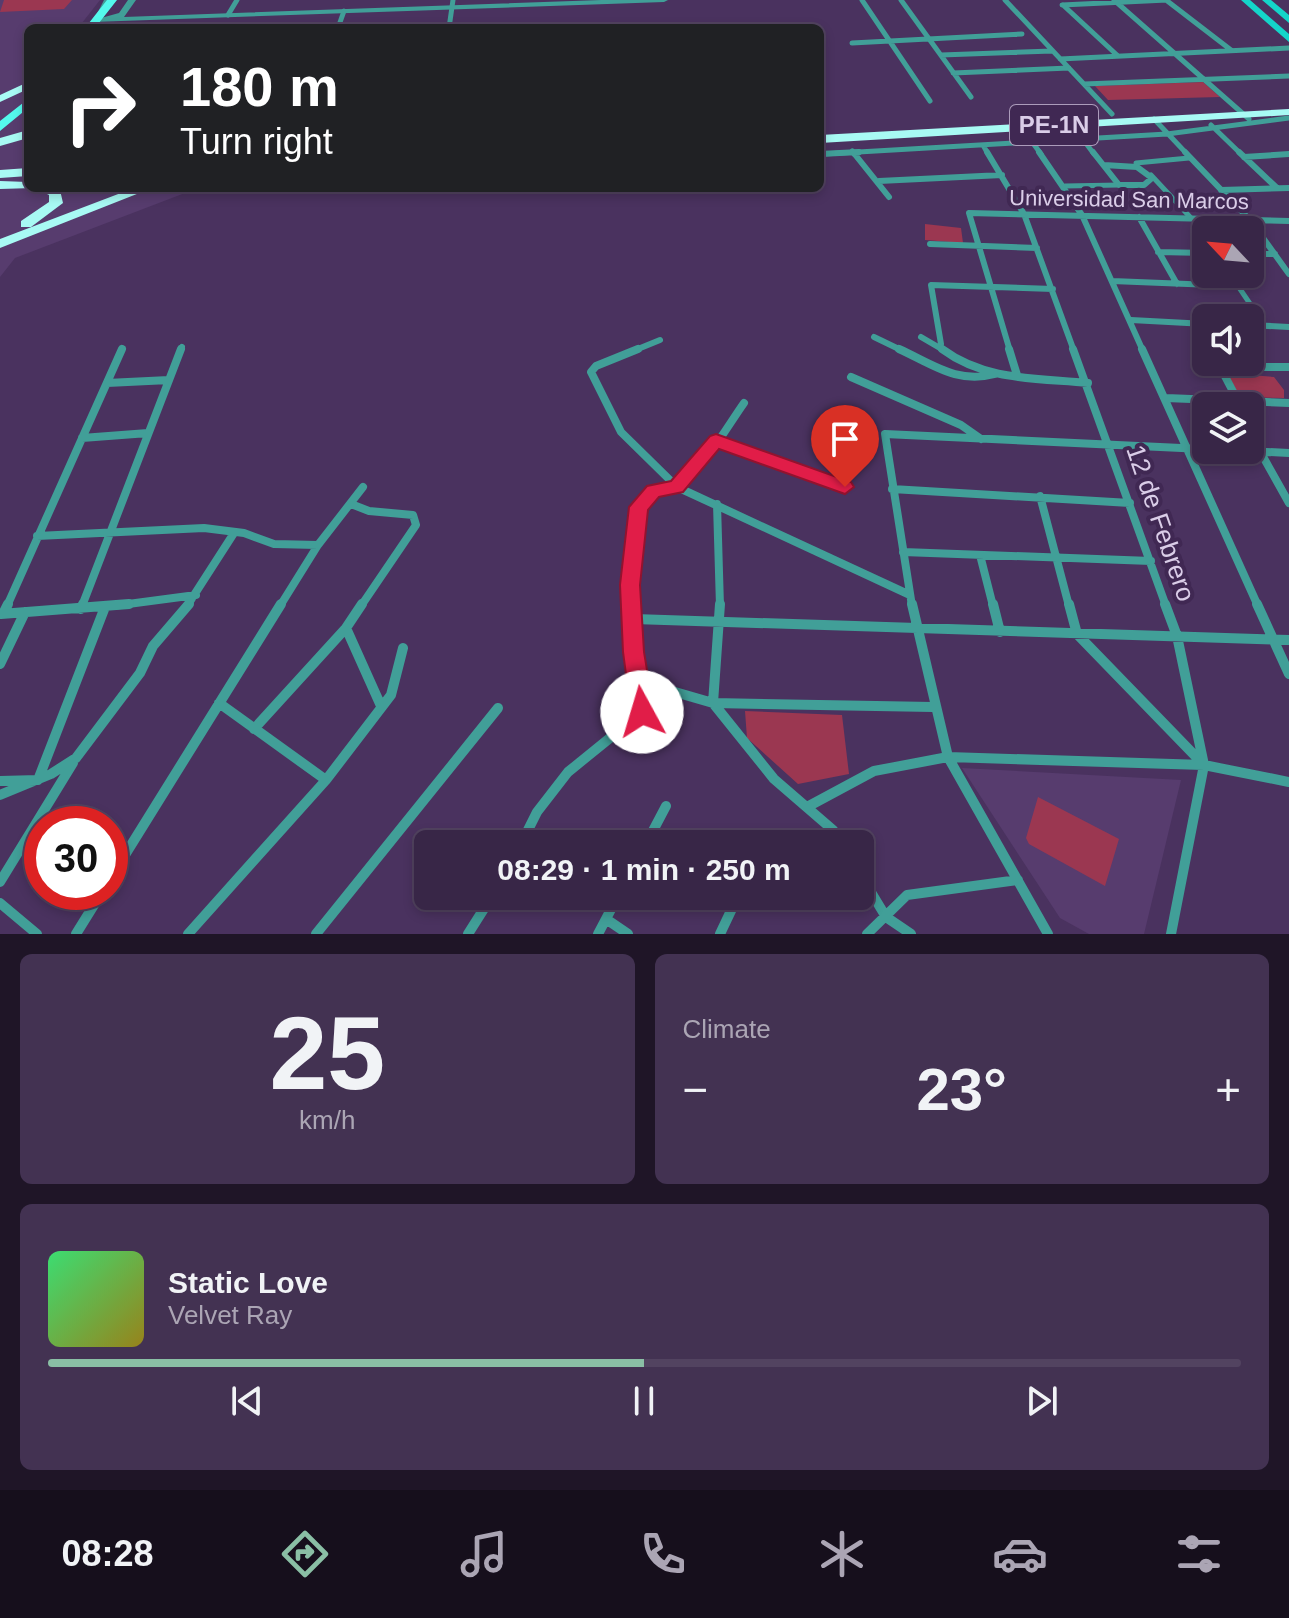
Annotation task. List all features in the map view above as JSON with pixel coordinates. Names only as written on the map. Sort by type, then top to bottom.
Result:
[{"type":"highway","points":[[0,99],[24,87]]},
{"type":"highway","name":"PE-1N","points":[[824,129],[1112,114],[1245,114],[1289,104]]},
{"type":"highway","name":"PE-1N","points":[[824,139],[1289,112]]},
{"type":"highway","points":[[0,142],[24,135]]},
{"type":"highway","points":[[0,174],[24,172]]},
{"type":"highway","points":[[0,184],[24,184]]},
{"type":"highway","points":[[0,234],[34,220],[56,203],[52,192]]},
{"type":"highway","points":[[0,244],[136,192]]},
{"type":"main road","points":[[98,24],[110,0]]},
{"type":"main road","points":[[100,24],[112,19],[126,0]]},
{"type":"main road","points":[[1245,0],[1289,39]]},
{"type":"main road","points":[[1266,0],[1289,20]]},
{"type":"main road","points":[[0,115],[24,94]]},
{"type":"main road","points":[[0,127],[24,106]]},
{"type":"street","points":[[112,19],[122,15],[132,0]]},
{"type":"street","points":[[228,15],[237,0]]},
{"type":"street","points":[[508,4],[590,0]]},
{"type":"street","points":[[112,19],[344,11],[453,3],[664,0]]},
{"type":"street","points":[[862,0],[930,101]]},
{"type":"street","points":[[901,0],[971,97]]},
{"type":"street","points":[[1005,0],[1112,114]]},
{"type":"street","points":[[1118,56],[1062,5],[1166,0],[1231,50]]},
{"type":"street","points":[[1115,1],[1245,114]]},
{"type":"street","points":[[450,24],[453,3]]},
{"type":"street","points":[[339,24],[344,11]]},
{"type":"street","points":[[852,43],[1022,34]]},
{"type":"street","points":[[1060,59],[1289,48]]},
{"type":"street","points":[[941,55],[1052,51]]},
{"type":"street","points":[[953,73],[1069,68]]},
{"type":"street","points":[[1084,84],[1289,76]]},
{"type":"street","points":[[824,154],[1167,134],[1212,126],[1245,114],[1289,118]]},
{"type":"street","points":[[1202,117],[1277,188]]},
{"type":"street","points":[[1154,119],[1246,216]]},
{"type":"street","points":[[1021,127],[1065,186],[1082,215],[1289,674]]},
{"type":"street","points":[[1082,138],[1119,185]]},
{"type":"street","name":"12 de Febrero","points":[[983,145],[1024,214],[1088,383],[1177,636],[1204,765],[1171,934]]},
{"type":"street","points":[[852,151],[889,197]]},
{"type":"street","points":[[1244,157],[1288,156]]},
{"type":"street","points":[[1104,165],[1189,158]]},
{"type":"street","points":[[1124,164],[1139,167],[1151,175],[1191,218]]},
{"type":"street","points":[[879,181],[1002,175]]},
{"type":"street","points":[[1065,186],[1144,185],[1150,182],[1151,175]]},
{"type":"street","points":[[1221,190],[1289,188]]},
{"type":"street","name":"Universidad San Marcos","points":[[979,247],[969,213],[1191,218]]},
{"type":"street","points":[[1139,217],[1177,284]]},
{"type":"street","name":"Universidad San Marcos","points":[[1264,220],[1289,221]]},
{"type":"street","points":[[1264,239],[1289,274]]},
{"type":"street","points":[[930,244],[1037,248]]},
{"type":"street","points":[[979,247],[1017,375]]},
{"type":"street","points":[[1158,252],[1192,253]]},
{"type":"street","points":[[1264,254],[1275,254]]},
{"type":"street","points":[[1112,281],[1192,284]]},
{"type":"street","points":[[941,344],[931,285],[1053,289]]},
{"type":"street","points":[[1239,288],[1265,326],[1289,327]]},
{"type":"street","points":[[1131,320],[1192,323]]},
{"type":"street","points":[[874,337],[960,378],[973,380],[995,374]]},
{"type":"street","points":[[921,337],[941,344],[967,366],[995,374],[1088,383]]},
{"type":"street","points":[[660,340],[596,366],[591,372],[621,432],[677,487],[910,595]]},
{"type":"street","points":[[81,609],[182,347]]},
{"type":"street","points":[[122,349],[2,614],[105,607],[196,595]]},
{"type":"street","points":[[1264,367],[1288,369]]},
{"type":"street","points":[[851,377],[961,425],[981,439]]},
{"type":"street","points":[[107,383],[169,380]]},
{"type":"street","points":[[1166,398],[1192,399]]},
{"type":"street","points":[[1264,402],[1289,403]]},
{"type":"street","points":[[642,712],[630,585],[639,507],[653,491],[677,487],[744,403]]},
{"type":"street","points":[[82,438],[148,433]]},
{"type":"street","points":[[1048,934],[948,757],[916,630],[885,434],[1190,451]]},
{"type":"street","points":[[716,441],[845,487]]},
{"type":"street","points":[[1264,453],[1289,453]]},
{"type":"street","points":[[1264,458],[1289,503]]},
{"type":"street","points":[[128,850],[318,545],[363,487]]},
{"type":"street","points":[[892,489],[1130,503]]},
{"type":"street","points":[[1040,496],[1077,634],[1204,765]]},
{"type":"street","points":[[254,729],[346,628],[417,521],[413,515],[369,511],[351,504]]},
{"type":"street","points":[[717,504],[720,619],[713,703],[774,779],[833,830]]},
{"type":"street","points":[[37,536],[204,528],[294,547],[318,545]]},
{"type":"street","points":[[0,882],[76,758],[140,673],[153,646],[196,595],[234,533]]},
{"type":"street","points":[[903,552],[1151,561]]},
{"type":"street","points":[[980,555],[1000,632]]},
{"type":"street","points":[[38,780],[105,607]]},
{"type":"street","points":[[0,664],[25,612]]},
{"type":"street","points":[[634,619],[720,619],[916,630],[1289,640]]},
{"type":"street","points":[[346,628],[381,706]]},
{"type":"street","points":[[188,934],[326,780],[391,695],[403,648]]},
{"type":"street","points":[[526,830],[552,788],[575,764],[633,724],[668,690],[713,703],[933,707]]},
{"type":"street","points":[[219,703],[326,780]]},
{"type":"street","points":[[316,934],[498,708]]},
{"type":"street","points":[[807,807],[874,771],[948,757],[1204,765],[1289,782]]},
{"type":"street","points":[[0,795],[38,780],[76,758]]},
{"type":"street","points":[[0,781],[38,780]]},
{"type":"street","points":[[653,830],[666,806]]},
{"type":"street","points":[[867,934],[907,895],[1018,880]]},
{"type":"street","points":[[874,897],[886,917],[911,934]]},
{"type":"street","points":[[0,903],[37,934]]},
{"type":"street","points":[[76,934],[91,910]]},
{"type":"street","points":[[468,934],[483,910]]},
{"type":"street","points":[[598,934],[611,910]]},
{"type":"street","points":[[720,934],[731,910]]},
{"type":"street","points":[[606,919],[628,934]]},
{"type":"shaded area","points":[[0,0],[100,0],[81,24],[24,24],[24,192],[188,192],[15,258],[0,277]]},
{"type":"shaded area","points":[[4,0],[72,0],[64,9],[0,12]]},
{"type":"shaded area","points":[[1203,82],[1220,97],[1108,100],[1095,86]]},
{"type":"shaded area","points":[[925,224],[961,228],[963,243],[925,240]]},
{"type":"shaded area","points":[[1229,376],[1274,377],[1284,390],[1284,398],[1264,398],[1264,392],[1237,392]]},
{"type":"shaded area","points":[[745,711],[842,715],[849,774],[798,784],[747,738]]},
{"type":"shaded area","points":[[962,768],[1181,780],[1144,934],[1089,934],[1060,918]]},
{"type":"shaded area","points":[[1038,797],[1119,839],[1105,886],[1029,844],[1026,838]]},
{"type":"route","points":[[642,712],[630,585],[639,507],[653,491],[677,487],[699,465],[716,441],[845,487]]}]
